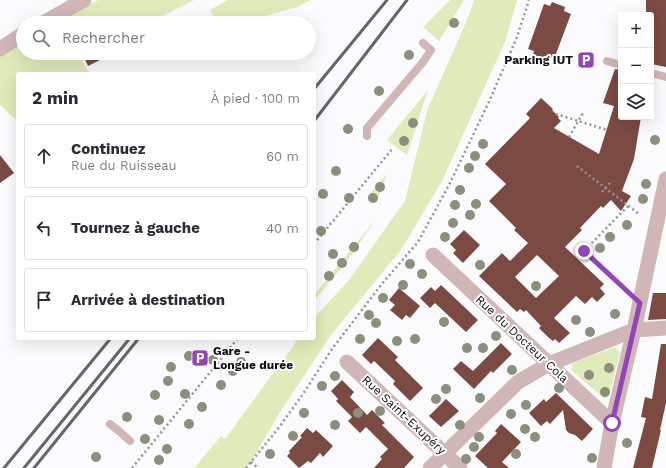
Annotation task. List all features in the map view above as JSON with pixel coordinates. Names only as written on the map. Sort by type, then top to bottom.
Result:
[{"type":"street","points":[[55,16],[84,0]]},
{"type":"street","points":[[0,49],[16,39]]},
{"type":"street","points":[[604,468],[612,423],[663,204],[666,178]]},
{"type":"street","name":"Rue du Docteur Cola","points":[[433,255],[612,423]]},
{"type":"street","points":[[430,468],[518,382],[549,364],[634,330],[666,328]]},
{"type":"street","name":"Rue Saint-Exupéry","points":[[347,362],[460,468]]},
{"type":"lane","points":[[367,136],[367,128],[423,62],[431,50],[423,43]]},
{"type":"lane","points":[[607,61],[618,64]]},
{"type":"lane","points":[[654,74],[666,77]]},
{"type":"lane","points":[[110,424],[120,430],[130,441]]},
{"type":"path","points":[[246,468],[277,430],[303,394],[332,348],[418,242],[449,185],[485,111],[517,37],[529,0]]},
{"type":"path","points":[[570,137],[583,113]]},
{"type":"path","points":[[556,114],[607,130]]},
{"type":"path","points":[[316,242],[393,148]]},
{"type":"path","points":[[577,166],[639,214]]},
{"type":"path","points":[[602,192],[610,183]]},
{"type":"path","points":[[628,206],[584,251],[640,303]]},
{"type":"path","points":[[132,468],[236,340]]},
{"type":"path","points":[[251,462],[258,468]]},
{"type":"green space","points":[[98,0],[194,0],[163,16],[67,16]]},
{"type":"green space","points":[[228,0],[311,0],[297,7],[266,16],[213,16],[210,10]]},
{"type":"green space","points":[[450,0],[464,0],[439,41],[423,27]]},
{"type":"green space","points":[[474,0],[517,0],[505,42],[442,181],[401,250],[331,335],[280,412],[246,468],[194,468],[221,436],[225,439],[298,340],[316,340],[316,316],[349,280],[405,201],[427,111],[469,15]]},
{"type":"green space","points":[[16,43],[16,60],[82,60],[89,72],[16,72],[16,120],[0,105],[0,51]]},
{"type":"green space","points":[[428,90],[407,155],[387,140]]},
{"type":"green space","points":[[387,174],[376,203],[368,196]]},
{"type":"green space","points":[[375,220],[349,259],[316,299],[316,293]]},
{"type":"green space","points":[[615,347],[620,353],[609,396],[604,398],[571,370],[572,363]]},
{"type":"building","points":[[646,0],[666,0],[666,67],[654,65],[654,12],[646,12]]},
{"type":"building","points":[[552,2],[565,7],[564,11],[571,14],[554,59],[548,56],[546,60],[533,55],[534,51],[528,49],[544,4],[550,6]]},
{"type":"building","points":[[85,60],[100,60],[88,66]]},
{"type":"building","points":[[615,69],[618,70],[618,120],[640,120],[634,159],[622,191],[631,196],[621,211],[611,200],[603,208],[601,206],[580,228],[582,230],[565,247],[604,284],[600,288],[605,294],[597,302],[592,297],[585,304],[576,296],[554,318],[570,333],[559,343],[555,339],[553,341],[539,328],[541,326],[526,310],[524,312],[520,309],[517,312],[479,276],[502,253],[510,261],[528,243],[514,230],[516,228],[489,201],[506,184],[485,164],[530,118],[526,114],[541,98],[553,109],[552,110],[561,121],[554,128],[599,154],[614,106],[603,103]],"holes":[[[537,255],[559,276],[536,298],[515,277]]]},
{"type":"building","points":[[0,155],[14,173],[0,183]]},
{"type":"building","points":[[464,230],[480,245],[463,263],[453,253],[456,250],[450,244]]},
{"type":"building","points":[[441,285],[478,320],[466,332],[435,303],[430,308],[420,298],[431,287],[435,291]]},
{"type":"building","points":[[399,288],[420,306],[410,318],[406,315],[402,320],[390,310],[395,305],[389,300]]},
{"type":"building","points":[[653,293],[666,293],[666,319],[648,320]]},
{"type":"building","points":[[378,338],[398,357],[395,360],[423,388],[410,401],[393,384],[395,381],[374,361],[371,364],[362,355]]},
{"type":"building","points":[[501,343],[512,354],[493,373],[491,371],[474,389],[453,369],[461,361],[473,371]]},
{"type":"building","points":[[661,344],[666,344],[666,403],[661,430],[652,468],[633,468],[646,418],[641,417],[645,397],[652,399]]},
{"type":"building","points":[[342,380],[354,392],[350,397],[367,415],[372,410],[385,423],[382,425],[414,457],[404,468],[374,468],[382,459],[380,457],[388,449],[366,427],[360,433],[348,421],[352,417],[336,401],[338,399],[331,391]]},
{"type":"building","points":[[556,393],[593,429],[582,441],[566,430],[563,410],[550,424],[547,421],[541,426],[529,413],[544,399],[546,402]]},
{"type":"building","points":[[446,399],[459,411],[441,427],[429,416]]},
{"type":"building","points":[[501,424],[521,442],[502,462],[509,468],[488,468],[475,456],[497,433],[495,431]]},
{"type":"building","points":[[307,428],[313,433],[316,430],[333,446],[323,457],[320,453],[311,463],[308,461],[299,468],[287,456],[290,453],[289,451],[302,437],[300,436]]},
{"type":"railway","points":[[316,87],[387,0]]},
{"type":"railway","points":[[316,118],[407,0]]},
{"type":"railway","points":[[4,468],[109,340]]},
{"type":"railway","points":[[24,468],[128,340]]},
{"type":"railway","points":[[34,468],[137,340]]},
{"type":"place","name":"Parking IUT","points":[[586,60]]},
{"type":"place","name":"Gare - Longue durée","points":[[200,358]]},
{"type":"route","points":[[584,251],[640,303],[612,423]]}]
